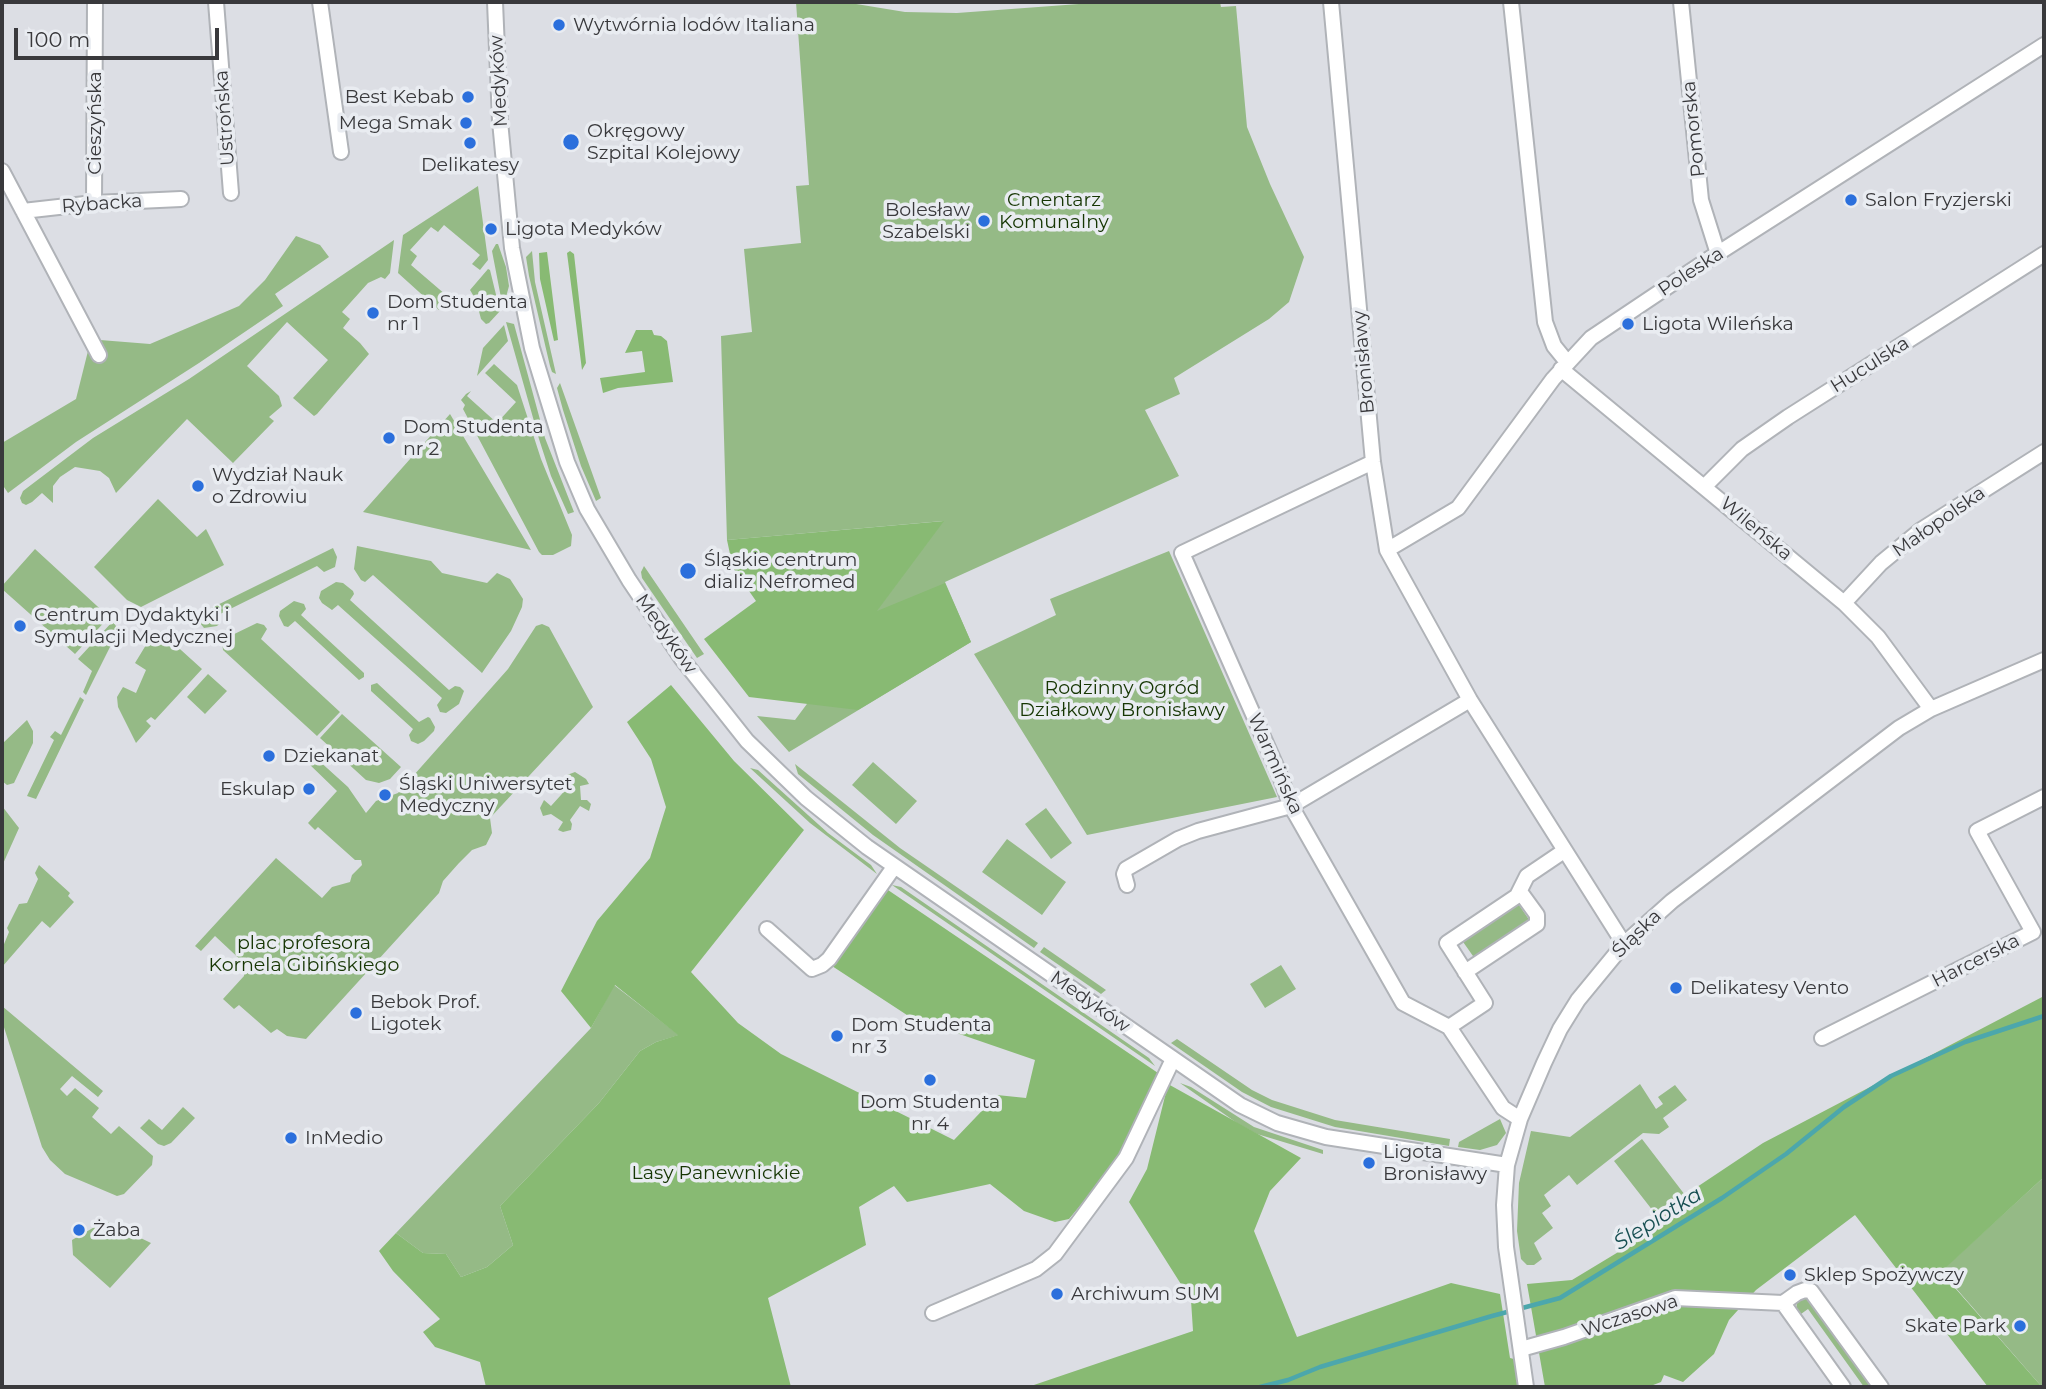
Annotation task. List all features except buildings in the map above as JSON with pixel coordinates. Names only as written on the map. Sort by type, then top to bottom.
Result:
[{"type":"street","name":"Cieszyńska","points":[[94,203],[95,2]]},
{"type":"street","name":"Ustrońska","points":[[216,2],[231,193]]},
{"type":"street","points":[[320,2],[341,152]]},
{"type":"street","name":"Medyków","points":[[495,2],[500,121],[512,248],[523,306],[555,428],[587,509],[629,580],[676,650],[747,741],[814,805],[894,867],[1240,1105],[1287,1126],[1360,1144],[1507,1165]]},
{"type":"street","name":"Bronisławy","points":[[1331,2],[1373,462],[1387,550],[1470,700],[1624,944]]},
{"type":"street","name":"Wileńska","points":[[1511,2],[1545,322],[1564,365],[1844,603],[1884,644],[1931,709]]},
{"type":"street","name":"Pomorska","points":[[1681,2],[1701,200],[1718,254]]},
{"type":"street","name":"Poleska","points":[[1387,550],[1458,508],[1564,365],[1591,338],[2044,45]]},
{"type":"street","points":[[2,171],[99,355]]},
{"type":"street","name":"Rybacka","points":[[23,211],[94,203],[181,200]]},
{"type":"street","name":"Huculska","points":[[1705,486],[1742,449],[1788,417],[2044,254]]},
{"type":"street","name":"Małopolska","points":[[1844,603],[1881,564],[1921,530],[2044,452]]},
{"type":"street","name":"Warmińska","points":[[1373,462],[1182,553],[1291,806],[1403,1003],[1449,1027],[1503,1108],[1520,1119]]},
{"type":"street","name":"Śląska","points":[[1526,1387],[1505,1230],[1507,1165],[1520,1119],[1560,1029],[1584,992],[1624,944],[1672,901],[1899,728],[1931,709],[2044,660]]},
{"type":"street","points":[[1127,885],[1124,874],[1126,869],[1178,839],[1200,830],[1291,806],[1470,700]]},
{"type":"street","name":"Harcerska","points":[[1822,1038],[2033,932],[1977,831],[2044,797]]},
{"type":"street","points":[[1449,1027],[1485,1003],[1447,943],[1521,893],[1527,876],[1564,851]]},
{"type":"street","points":[[767,929],[812,969],[822,965],[894,867]]},
{"type":"street","points":[[1465,972],[1537,924],[1537,915],[1521,893]]},
{"type":"street","points":[[933,1313],[1036,1269],[1055,1254],[1126,1158],[1172,1059]]},
{"type":"street","name":"Wczasowa","points":[[1521,1349],[1564,1338],[1675,1298],[1783,1303],[1805,1290],[1811,1291],[1881,1387]]},
{"type":"street","points":[[1783,1303],[1843,1387]]},
{"type":"green space","name":"Cmentarz Komunalny","points":[[796,2],[844,2],[905,12],[957,13],[1106,2],[1220,2],[1221,7],[1236,6],[1247,127],[1304,257],[1289,302],[1269,319],[1174,378],[1180,394],[1145,410],[1179,476],[945,582],[971,642],[789,752],[757,716],[795,720],[943,521],[727,540],[721,336],[752,332],[744,249],[801,243],[796,186],[809,185]]},
{"type":"green space","points":[[478,186],[488,260],[480,270],[472,264],[480,255],[444,225],[438,232],[431,227],[410,250],[417,256],[411,265],[453,301],[439,310],[398,273],[403,235]]},
{"type":"green space","points":[[296,236],[320,245],[329,257],[275,294],[283,306],[76,442],[8,493],[2,484],[2,443],[76,399],[88,351],[100,340],[150,344],[239,306],[265,280]]},
{"type":"green space","points":[[394,240],[390,273],[385,279],[381,277],[368,283],[342,312],[350,319],[343,328],[369,354],[317,414],[314,416],[293,398],[328,360],[287,322],[247,366],[279,396],[282,406],[269,417],[274,421],[233,463],[187,419],[116,493],[109,478],[100,471],[75,467],[60,477],[53,486],[53,503],[42,493],[26,505],[22,503],[20,498],[23,491],[93,438],[189,379]]},
{"type":"green space","points":[[496,244],[506,267],[509,286],[503,308],[492,251]]},
{"type":"green space","points":[[532,251],[535,282],[556,374],[550,366],[529,276],[526,257]]},
{"type":"green space","points":[[570,251],[574,254],[586,363],[582,370],[567,253]]},
{"type":"green space","points":[[547,252],[558,340],[554,341],[540,279],[539,253]]},
{"type":"green space","points":[[488,269],[500,311],[486,324],[481,319],[470,290]]},
{"type":"green space","points":[[506,322],[514,324],[545,438],[574,512],[568,514],[551,476]]},
{"type":"green space","points":[[504,325],[508,341],[477,376],[483,348]]},
{"type":"green space","points":[[636,330],[652,330],[654,335],[667,341],[673,382],[618,388],[603,393],[600,378],[645,372],[642,351],[625,353]]},
{"type":"green space","points":[[494,364],[517,385],[541,459],[572,535],[571,546],[553,555],[542,555],[539,552],[463,409],[465,405],[461,400],[471,391],[467,396],[497,423],[516,402],[485,373]]},
{"type":"green space","points":[[560,383],[601,498],[596,501],[581,466],[563,410],[557,388]]},
{"type":"green space","points":[[450,414],[531,550],[363,512]]},
{"type":"green space","points":[[158,499],[197,537],[206,529],[224,565],[141,607],[127,600],[94,567]]},
{"type":"green space","points":[[944,521],[877,611],[945,583],[971,642],[858,710],[749,697],[704,639],[756,601],[733,568],[727,540]]},
{"type":"green space","points":[[357,546],[431,561],[442,573],[487,583],[497,573],[510,579],[523,599],[522,607],[511,631],[482,673],[373,575],[365,582],[361,580],[354,569]]},
{"type":"green space","points":[[333,548],[337,557],[335,567],[324,572],[317,566],[216,616],[219,624],[217,626],[204,628],[196,618],[195,616]]},
{"type":"green space","points":[[35,549],[109,617],[75,654],[2,589]]},
{"type":"green space","name":"Rodzinny Ogród Działkowy Bronisławy","points":[[1169,551],[1277,797],[1087,835],[974,654],[1056,615],[1050,599]]},
{"type":"green space","points":[[644,566],[704,654],[697,658],[642,578]]},
{"type":"green space","points":[[336,582],[343,583],[353,591],[350,600],[449,690],[455,686],[460,687],[464,691],[459,704],[446,713],[440,712],[437,705],[442,698],[338,605],[332,610],[322,603],[319,598],[321,591]]},
{"type":"green space","points":[[294,601],[304,604],[306,609],[301,615],[364,673],[364,677],[359,680],[295,621],[288,627],[284,626],[279,616],[280,611]]},
{"type":"green space","points":[[113,621],[117,628],[116,635],[86,695],[83,692],[92,671],[78,659]]},
{"type":"green space","points":[[257,623],[267,629],[261,639],[340,712],[317,736],[223,650],[222,641]]},
{"type":"green space","name":"plac profesora Kornela Gibińskiego","points":[[542,624],[549,627],[593,707],[490,818],[492,833],[486,845],[472,850],[459,863],[443,881],[439,893],[306,1039],[287,1036],[277,1029],[271,1033],[239,1005],[234,1009],[223,999],[244,976],[245,964],[215,936],[201,951],[195,946],[276,858],[322,898],[332,887],[350,882],[352,875],[362,865],[361,860],[355,860],[318,827],[315,830],[308,823],[337,791],[307,762],[317,759],[348,787],[366,813],[376,801],[398,793],[508,669],[536,626]]},
{"type":"green space","points":[[160,631],[202,669],[155,720],[151,717],[146,721],[151,726],[136,743],[118,707],[117,697],[123,687],[136,693],[146,670],[135,663],[146,645]]},
{"type":"green space","points":[[208,674],[227,691],[205,714],[187,697]]},
{"type":"green space","points":[[377,683],[419,722],[430,718],[435,727],[434,731],[424,741],[418,744],[411,741],[409,735],[413,729],[371,691],[371,685]]},
{"type":"green space","name":"Lasy Panewnickie","points":[[671,685],[734,761],[804,830],[691,972],[738,1023],[781,1054],[954,1140],[997,1095],[1026,1098],[1035,1060],[910,1017],[832,966],[888,890],[1158,1073],[1122,1160],[1103,1178],[1069,1219],[1055,1222],[1024,1211],[990,1184],[907,1202],[894,1186],[859,1207],[866,1245],[768,1298],[791,1387],[486,1387],[480,1362],[435,1347],[423,1332],[440,1319],[393,1271],[379,1251],[396,1233],[423,1253],[446,1254],[461,1277],[487,1267],[513,1245],[500,1206],[599,1103],[640,1051],[678,1035],[615,985],[591,1028],[561,991],[597,921],[650,858],[666,807],[651,759],[627,722]]},
{"type":"green space","points":[[80,697],[84,700],[36,799],[27,796],[54,740],[50,737],[55,731],[61,735]]},
{"type":"green space","points":[[342,714],[401,767],[390,779],[379,783],[366,780],[320,738]]},
{"type":"green space","points":[[27,720],[33,731],[33,743],[14,783],[7,785],[2,781],[2,744]]},
{"type":"green space","points":[[873,762],[917,801],[896,824],[852,785]]},
{"type":"green space","points":[[795,764],[900,848],[1038,943],[1034,948],[873,835],[798,774]]},
{"type":"green space","points":[[750,768],[758,770],[828,833],[871,865],[877,874],[810,823]]},
{"type":"green space","points":[[575,772],[589,784],[580,786],[581,800],[587,800],[591,804],[589,811],[580,806],[570,820],[571,830],[563,832],[558,830],[563,822],[551,814],[543,816],[540,808],[544,800],[551,806],[570,785],[566,780],[567,775]]},
{"type":"green space","points":[[2,806],[19,828],[2,866]]},
{"type":"green space","points":[[1046,808],[1072,843],[1051,859],[1025,824]]},
{"type":"green space","points":[[1007,839],[1066,882],[1042,915],[982,872]]},
{"type":"green space","points":[[39,865],[70,893],[68,896],[74,902],[50,928],[42,921],[2,967],[2,949],[9,932],[7,928],[19,904],[27,903],[38,879],[35,873]]},
{"type":"green space","points":[[892,885],[901,887],[1149,1058],[1155,1066]]},
{"type":"green space","points":[[1517,902],[1530,921],[1474,958],[1461,939]]},
{"type":"green space","points":[[1044,947],[1106,990],[1101,994],[1040,952]]},
{"type":"green space","points":[[1281,965],[1296,989],[1265,1008],[1250,984]]},
{"type":"green space","points":[[614,985],[679,1035],[656,1042],[640,1051],[599,1103],[500,1206],[513,1245],[487,1267],[461,1277],[446,1254],[423,1253],[396,1233],[591,1028]]},
{"type":"green space","points":[[2044,996],[2044,1177],[1941,1272],[2042,1387],[1988,1387],[1855,1215],[1756,1290],[1729,1320],[1714,1354],[1683,1382],[1664,1375],[1661,1382],[1648,1387],[1545,1387],[1527,1284],[1572,1280],[1663,1225],[1657,1216],[1763,1143]]},
{"type":"green space","points":[[2,1006],[103,1091],[98,1097],[72,1076],[60,1089],[67,1096],[75,1088],[99,1108],[92,1117],[111,1134],[119,1126],[153,1156],[152,1165],[124,1194],[117,1196],[65,1174],[50,1160],[42,1147],[2,1021]]},
{"type":"green space","points":[[1177,1039],[1252,1090],[1272,1100],[1335,1120],[1450,1139],[1449,1146],[1335,1127],[1271,1107],[1242,1092],[1171,1043]]},
{"type":"green space","points":[[1180,1083],[1191,1087],[1254,1127],[1323,1150],[1323,1154],[1257,1134]]},
{"type":"green space","points":[[1168,1084],[1301,1158],[1270,1191],[1254,1231],[1297,1337],[1451,1283],[1500,1294],[1510,1358],[1514,1359],[1518,1387],[1028,1387],[1193,1331],[1191,1300],[1129,1202],[1147,1169]]},
{"type":"green space","points":[[1640,1084],[1656,1109],[1663,1104],[1658,1097],[1675,1085],[1687,1100],[1663,1118],[1669,1127],[1659,1134],[1643,1133],[1577,1185],[1569,1175],[1544,1195],[1551,1206],[1542,1213],[1553,1228],[1534,1243],[1542,1259],[1534,1265],[1527,1265],[1521,1259],[1517,1231],[1519,1183],[1531,1131],[1570,1137]]},
{"type":"green space","points":[[183,1107],[195,1118],[171,1143],[164,1146],[158,1144],[140,1128],[149,1119],[162,1130]]},
{"type":"green space","points":[[1500,1119],[1506,1133],[1497,1145],[1480,1150],[1458,1147],[1459,1142]]},
{"type":"green space","points":[[1642,1139],[1685,1195],[1657,1216],[1614,1161]]},
{"type":"green space","name":"Skate Park","points":[[2044,1177],[2044,1387],[2042,1387],[1941,1271]]},
{"type":"green space","points":[[105,1221],[151,1243],[110,1288],[73,1255],[72,1240]]},
{"type":"green space","points":[[1805,1296],[1811,1297],[1877,1387],[1864,1387],[1808,1309],[1801,1314],[1796,1312],[1797,1301]]},
{"type":"waterway","name":"Ślepiotka","points":[[1260,1387],[1288,1380],[1320,1367],[1560,1298],[1722,1198],[1786,1154],[1844,1107],[1891,1076],[1965,1042],[2044,1016]]},
{"type":"place","name":"Wytwórnia lodów Italiana","points":[[559,25]]},
{"type":"place","name":"Best Kebab","points":[[468,97]]},
{"type":"place","name":"Mega Smak","points":[[466,123]]},
{"type":"place","name":"Okręgowy Szpital Kolejowy","points":[[571,142]]},
{"type":"place","name":"Delikatesy","points":[[470,143]]},
{"type":"place","name":"Salon Fryzjerski","points":[[1851,200]]},
{"type":"place","name":"Bolesław Szabelski","points":[[984,221]]},
{"type":"place","name":"Ligota Medyków","points":[[491,229]]},
{"type":"place","name":"Dom Studenta nr 1","points":[[373,313]]},
{"type":"place","name":"Ligota Wileńska","points":[[1628,324]]},
{"type":"place","name":"Dom Studenta nr 2","points":[[389,438]]},
{"type":"place","name":"Wydział Nauk o Zdrowiu","points":[[198,486]]},
{"type":"place","name":"Śląskie centrum dializ Nefromed","points":[[688,571]]},
{"type":"place","name":"Centrum Dydaktyki i Symulacji Medycznej","points":[[20,626]]},
{"type":"place","name":"Dziekanat","points":[[269,756]]},
{"type":"place","name":"Eskulap","points":[[309,789]]},
{"type":"place","name":"Śląski Uniwersytet Medyczny","points":[[385,795]]},
{"type":"place","name":"Delikatesy Vento","points":[[1676,988]]},
{"type":"place","name":"Bebok Prof. Ligotek","points":[[356,1013]]},
{"type":"place","name":"Dom Studenta nr 3","points":[[837,1036]]},
{"type":"place","name":"Dom Studenta nr 4","points":[[930,1080]]},
{"type":"place","name":"InMedio","points":[[291,1138]]},
{"type":"place","name":"Ligota Bronisławy","points":[[1369,1163]]},
{"type":"place","name":"Żaba","points":[[79,1230]]},
{"type":"place","name":"Sklep Spożywczy","points":[[1790,1275]]},
{"type":"place","name":"Archiwum SUM","points":[[1057,1294]]},
{"type":"place","name":"Skate Park","points":[[2020,1326]]}]
